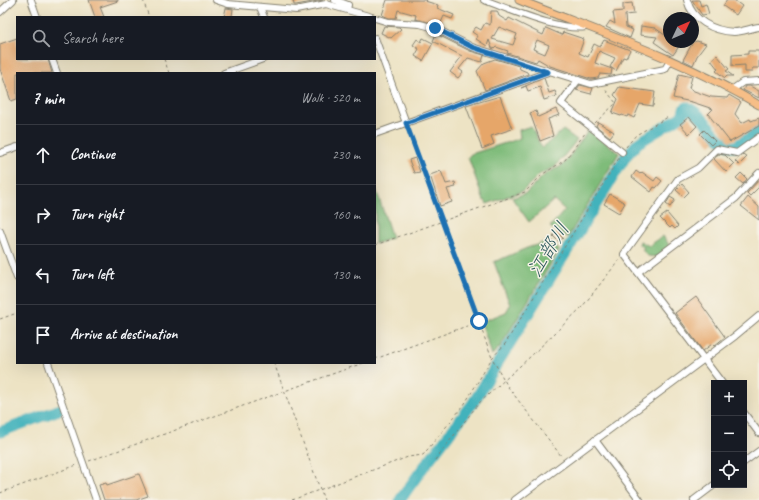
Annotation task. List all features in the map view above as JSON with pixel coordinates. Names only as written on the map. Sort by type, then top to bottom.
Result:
[{"type":"main road","points":[[519,0],[670,61],[733,89],[759,104]]},
{"type":"street","points":[[0,12],[13,0]]},
{"type":"street","points":[[31,0],[37,16]]},
{"type":"street","points":[[216,0],[228,4],[296,10],[326,4],[369,16]]},
{"type":"street","points":[[335,0],[348,5],[347,9]]},
{"type":"street","points":[[484,0],[537,19],[576,28],[586,27]]},
{"type":"street","points":[[687,0],[690,9],[706,25],[734,32],[759,27]]},
{"type":"street","points":[[260,7],[264,16]]},
{"type":"street","points":[[376,18],[388,22],[420,24],[435,28],[472,47],[548,72],[591,84],[665,69],[670,61]]},
{"type":"street","points":[[376,41],[406,123]]},
{"type":"street","points":[[52,60],[57,72]]},
{"type":"street","points":[[227,72],[260,60]]},
{"type":"street","points":[[376,134],[548,72]]},
{"type":"street","points":[[578,80],[560,103],[622,152]]},
{"type":"street","points":[[733,89],[743,82],[759,81]]},
{"type":"street","points":[[720,380],[624,254],[678,179],[698,168],[717,149],[737,153],[759,137]]},
{"type":"street","points":[[0,152],[16,147]]},
{"type":"street","points":[[638,272],[736,198],[759,173]]},
{"type":"street","points":[[0,231],[16,275]]},
{"type":"street","points":[[515,500],[704,359],[759,316]]},
{"type":"street","points":[[48,364],[96,500]]},
{"type":"street","points":[[746,416],[759,433]]},
{"type":"street","points":[[595,440],[640,500]]},
{"type":"street","points":[[747,460],[759,451]]},
{"type":"street","points":[[694,500],[711,487]]},
{"type":"path","points":[[143,0],[149,16]]},
{"type":"path","points":[[164,60],[169,72]]},
{"type":"path","points":[[376,246],[524,192],[543,174],[565,160],[591,127],[616,102],[603,88]]},
{"type":"path","points":[[292,500],[408,457],[423,455],[464,405],[492,358],[505,344],[622,152],[636,136],[668,117]]},
{"type":"path","points":[[406,123],[492,358],[504,380],[566,462]]},
{"type":"path","points":[[435,460],[478,404],[582,307],[624,254]]},
{"type":"path","points":[[0,320],[16,313]]},
{"type":"path","points":[[376,358],[479,321]]},
{"type":"path","points":[[274,364],[324,500]]},
{"type":"path","points":[[0,493],[359,364]]},
{"type":"green space","points":[[531,126],[542,148],[563,130],[577,140],[555,167],[540,174],[523,191],[487,204],[485,200],[484,201],[468,157],[471,154],[520,138],[519,130]]},
{"type":"green space","points":[[588,131],[591,131],[619,153],[568,237],[550,227],[565,210],[554,200],[529,222],[512,198],[526,193],[544,175],[563,165]]},
{"type":"green space","points":[[376,189],[392,238],[376,244]]},
{"type":"green space","points":[[663,236],[670,246],[659,257],[648,256],[642,250],[644,247],[639,245],[640,241],[649,246]]},
{"type":"green space","points":[[549,241],[559,250],[500,347],[492,355],[481,322],[506,312],[510,305],[494,262],[527,248]]},
{"type":"building","points":[[89,0],[118,0],[100,7],[104,16],[95,16]]},
{"type":"building","points":[[293,0],[323,0],[294,5]]},
{"type":"building","points":[[387,0],[426,0],[425,1],[438,5],[437,8],[454,15],[452,19],[444,16],[440,25],[415,19],[416,15],[398,10],[396,18],[389,18],[382,15]]},
{"type":"building","points":[[692,0],[699,0],[701,6],[706,4],[709,14],[702,15]]},
{"type":"building","points":[[727,0],[734,0],[742,6],[736,15],[723,6]]},
{"type":"building","points":[[632,3],[634,14],[625,15],[626,27],[633,30],[630,38],[606,27],[610,21],[615,24],[613,12],[623,11],[623,4]]},
{"type":"building","points":[[226,8],[233,9],[232,16],[224,16]]},
{"type":"building","points":[[491,11],[497,11],[499,16],[507,21],[509,18],[543,35],[546,28],[562,35],[563,32],[584,39],[579,53],[588,57],[594,44],[600,47],[604,40],[630,50],[626,58],[623,57],[616,71],[610,67],[615,58],[599,51],[595,63],[612,69],[611,75],[600,74],[598,78],[591,79],[550,66],[538,59],[536,62],[507,53],[508,51],[496,47],[494,49],[492,48],[489,40],[487,46],[476,39],[478,36],[472,32],[476,27],[481,30],[485,23],[490,25]],"holes":[[[499,27],[517,34],[513,45],[492,39]],[[537,40],[549,45],[545,54],[533,49]]]},
{"type":"building","points":[[384,26],[399,27],[401,29],[391,38],[381,33]]},
{"type":"building","points":[[641,26],[655,28],[663,34],[663,48],[678,48],[673,55],[654,42],[657,37],[640,35]]},
{"type":"building","points":[[436,34],[470,51],[484,55],[482,62],[468,58],[459,69],[463,72],[458,78],[450,72],[462,56],[433,41]]},
{"type":"building","points":[[16,38],[16,60],[48,60],[52,72],[16,72],[16,99],[11,101],[0,69],[0,44]]},
{"type":"building","points":[[423,38],[433,43],[423,61],[415,56],[419,49],[413,45],[417,39],[421,42]]},
{"type":"building","points":[[699,42],[706,44],[697,56],[693,65],[683,60],[690,48],[699,48]]},
{"type":"building","points":[[748,51],[759,51],[759,68],[752,68],[752,72],[745,72],[745,65],[732,66],[732,55],[748,54]]},
{"type":"building","points":[[717,55],[729,69],[726,71],[733,76],[727,76],[725,78],[716,71],[718,69],[711,60]]},
{"type":"building","points":[[495,59],[519,66],[520,69],[528,74],[485,90],[477,71],[484,63]]},
{"type":"building","points":[[679,74],[692,77],[689,88],[694,91],[711,97],[727,98],[729,95],[741,102],[735,114],[742,123],[750,119],[751,121],[759,118],[759,126],[730,142],[708,114],[713,109],[673,98]]},
{"type":"building","points":[[544,78],[549,93],[555,91],[557,96],[544,100],[540,87],[528,91],[526,86],[521,88]]},
{"type":"building","points":[[580,85],[593,88],[591,94],[576,90]]},
{"type":"building","points":[[745,86],[750,86],[759,91],[759,98],[743,90]]},
{"type":"building","points":[[619,87],[655,92],[653,106],[640,104],[634,118],[628,115],[627,117],[612,113],[618,99],[614,95]]},
{"type":"building","points":[[500,96],[512,129],[491,136],[494,144],[482,149],[466,106]]},
{"type":"building","points":[[556,109],[559,115],[548,119],[553,136],[540,141],[530,113],[536,111],[538,117]]},
{"type":"building","points":[[689,117],[697,126],[689,134],[680,124]]},
{"type":"building","points":[[598,122],[614,132],[610,137],[596,126]]},
{"type":"building","points":[[704,130],[715,141],[711,145],[700,134]]},
{"type":"building","points":[[718,154],[725,155],[734,164],[726,172],[714,159]]},
{"type":"building","points":[[743,154],[747,157],[739,165],[735,161]]},
{"type":"building","points":[[415,158],[420,172],[414,173],[409,160]]},
{"type":"building","points":[[441,171],[446,184],[455,182],[456,187],[447,189],[452,202],[440,206],[430,175]]},
{"type":"building","points":[[636,171],[640,174],[642,172],[654,181],[657,177],[662,181],[656,188],[654,187],[651,192],[632,177]]},
{"type":"building","points":[[741,173],[747,179],[743,184],[736,178]]},
{"type":"building","points":[[759,180],[759,187],[750,196],[747,193]]},
{"type":"building","points":[[682,184],[689,192],[684,197],[676,190]]},
{"type":"building","points":[[610,194],[625,203],[619,213],[604,204]]},
{"type":"building","points":[[670,197],[675,200],[670,207],[666,204]]},
{"type":"building","points":[[748,197],[759,207],[759,220],[741,206]]},
{"type":"building","points":[[667,213],[678,226],[675,229],[672,226],[670,228],[660,218]]},
{"type":"building","points":[[556,232],[563,238],[559,242],[553,236]]},
{"type":"building","points":[[696,297],[725,337],[714,346],[712,344],[703,351],[675,313]]},
{"type":"building","points":[[139,474],[148,496],[136,500],[104,500],[99,485],[106,483],[107,485]]},
{"type":"waterway","name":"江部川","points":[[400,500],[473,403],[626,156],[638,143],[682,116],[684,109],[687,107],[700,116],[721,140],[734,147],[759,132]]},
{"type":"waterway","points":[[0,432],[61,409]]},
{"type":"route","points":[[435,28],[472,47],[548,72],[406,123],[479,321]]}]
